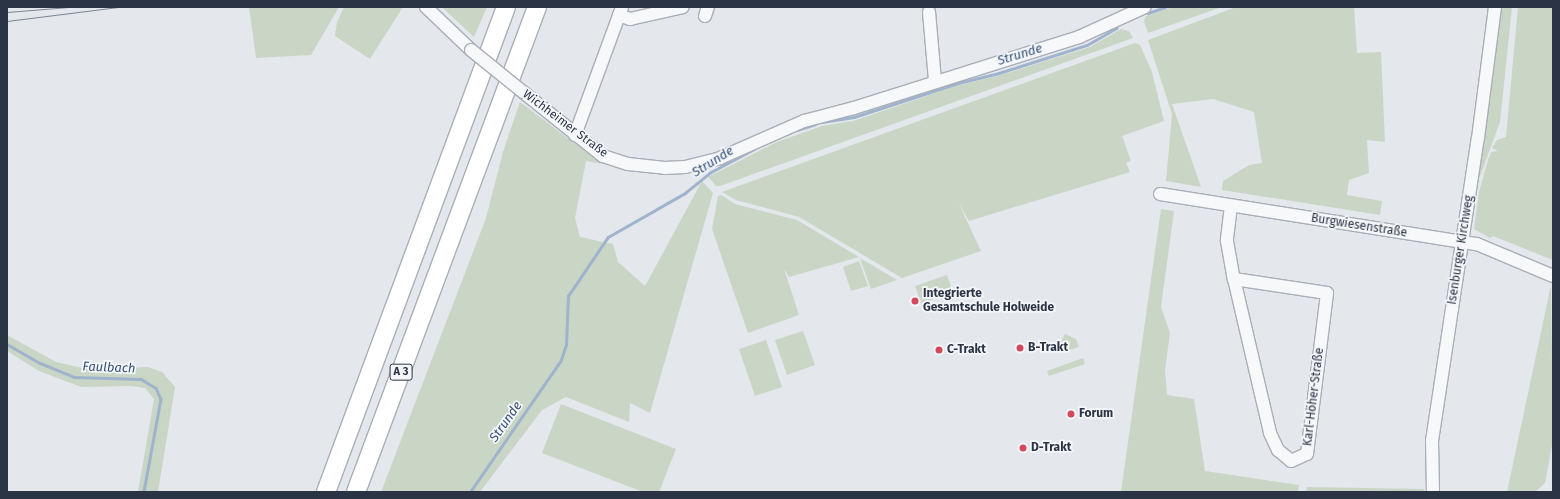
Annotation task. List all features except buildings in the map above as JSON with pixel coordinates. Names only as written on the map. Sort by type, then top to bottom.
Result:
[{"type":"highway","name":"A 3","points":[[326,492],[506,7]]},
{"type":"highway","name":"A 3","points":[[356,492],[537,7]]},
{"type":"street","name":"Wichheimer Straße","points":[[426,7],[471,50],[602,156],[628,164],[648,167],[700,165],[804,121],[854,108],[935,81],[1082,36],[1145,7]]},
{"type":"street","points":[[575,135],[621,11],[630,19],[683,7]]},
{"type":"street","name":"Isenburger Kirchweg","points":[[1433,492],[1432,441],[1463,242],[1495,7]]},
{"type":"street","points":[[929,12],[935,81]]},
{"type":"street","name":"Burgwiesenstraße","points":[[1160,194],[1463,242],[1487,248],[1553,276]]},
{"type":"street","name":"Karl-Höher-Straße","points":[[1231,206],[1227,241],[1234,279],[1270,433],[1278,450],[1291,461],[1307,454],[1327,293],[1234,279]]},
{"type":"green space","points":[[249,7],[339,7],[311,55],[256,58]]},
{"type":"green space","points":[[344,7],[403,7],[370,59],[335,36],[337,22]]},
{"type":"green space","points":[[442,7],[487,7],[474,37]]},
{"type":"green space","points":[[1173,7],[1222,7],[1148,33],[1144,21],[1146,16]]},
{"type":"green space","points":[[1236,7],[1354,7],[1357,53],[1381,52],[1385,142],[1367,140],[1369,173],[1349,180],[1347,195],[1382,201],[1380,215],[1222,190],[1223,181],[1249,165],[1262,163],[1254,112],[1213,99],[1172,104],[1201,187],[1166,181],[1172,114],[1148,40]]},
{"type":"green space","points":[[1500,7],[1512,7],[1500,122],[1476,187]]},
{"type":"green space","points":[[1518,7],[1553,7],[1553,260],[1493,236],[1490,238],[1474,229],[1479,192],[1488,160],[1491,152],[1498,151],[1492,148],[1497,140],[1506,137]]},
{"type":"green space","points":[[1121,29],[1129,31],[1133,38],[720,186],[716,186],[708,177],[777,142],[822,126],[853,121],[956,86],[1001,75],[1090,47]]},
{"type":"green space","points":[[1135,43],[1140,45],[1152,72],[1164,121],[1122,136],[1131,161],[1126,163],[1130,172],[969,221],[959,204],[981,251],[902,278],[799,217],[736,200],[722,192]]},
{"type":"green space","points":[[520,102],[602,164],[586,161],[575,218],[580,237],[613,244],[618,262],[645,286],[702,181],[713,193],[650,413],[630,403],[629,422],[566,397],[542,410],[480,492],[381,492],[486,218],[503,152]]},
{"type":"green space","points":[[721,195],[735,204],[797,220],[859,257],[789,277],[784,269],[799,315],[748,333],[712,229],[718,196]]},
{"type":"green space","points":[[1161,209],[1174,211],[1161,307],[1170,333],[1165,370],[1167,395],[1194,399],[1205,471],[1299,485],[1298,492],[1121,492]]},
{"type":"green space","points":[[860,258],[897,280],[871,289]]},
{"type":"green space","points":[[859,261],[868,286],[851,291],[843,267]]},
{"type":"green space","points":[[947,275],[953,293],[921,303],[915,286]]},
{"type":"green space","points":[[1551,285],[1553,440],[1545,483],[1535,492],[1507,492]]},
{"type":"green space","points":[[803,331],[815,365],[787,375],[775,340]]},
{"type":"green space","points":[[1065,334],[1076,339],[1079,347],[1060,353],[1058,347]]},
{"type":"green space","points":[[7,335],[56,362],[91,370],[148,367],[162,372],[175,387],[158,492],[138,492],[154,399],[145,388],[131,386],[81,387],[39,371],[7,351]]},
{"type":"green space","points":[[766,340],[782,387],[755,396],[739,349]]},
{"type":"green space","points":[[1083,358],[1085,364],[1049,376],[1047,371]]},
{"type":"green space","points":[[561,404],[676,449],[659,492],[643,492],[542,453]]},
{"type":"green space","points":[[1307,487],[1424,489],[1424,492],[1306,492]]},
{"type":"waterway","name":"Strunde","points":[[1148,13],[1165,7]]},
{"type":"waterway","name":"Strunde","points":[[822,122],[854,117],[958,83],[999,73],[1087,45],[1117,28]]},
{"type":"waterway","name":"Strunde","points":[[797,130],[815,124]]},
{"type":"waterway","name":"Strunde","points":[[470,492],[561,360],[566,345],[568,296],[608,237],[685,193],[711,172],[754,149]]},
{"type":"waterway","name":"Faulbach","points":[[7,344],[40,363],[74,377],[141,379],[156,388],[161,399],[144,492]]},
{"type":"tram line","points":[[7,12],[69,7]]},
{"type":"tram line","points":[[7,21],[118,7]]},
{"type":"place","name":"Integrierte Gesamtschule Holweide","points":[[915,301]]},
{"type":"place","name":"B-Trakt","points":[[1020,348]]},
{"type":"place","name":"C-Trakt","points":[[939,350]]},
{"type":"place","name":"Forum","points":[[1071,414]]},
{"type":"place","name":"D-Trakt","points":[[1023,448]]}]
